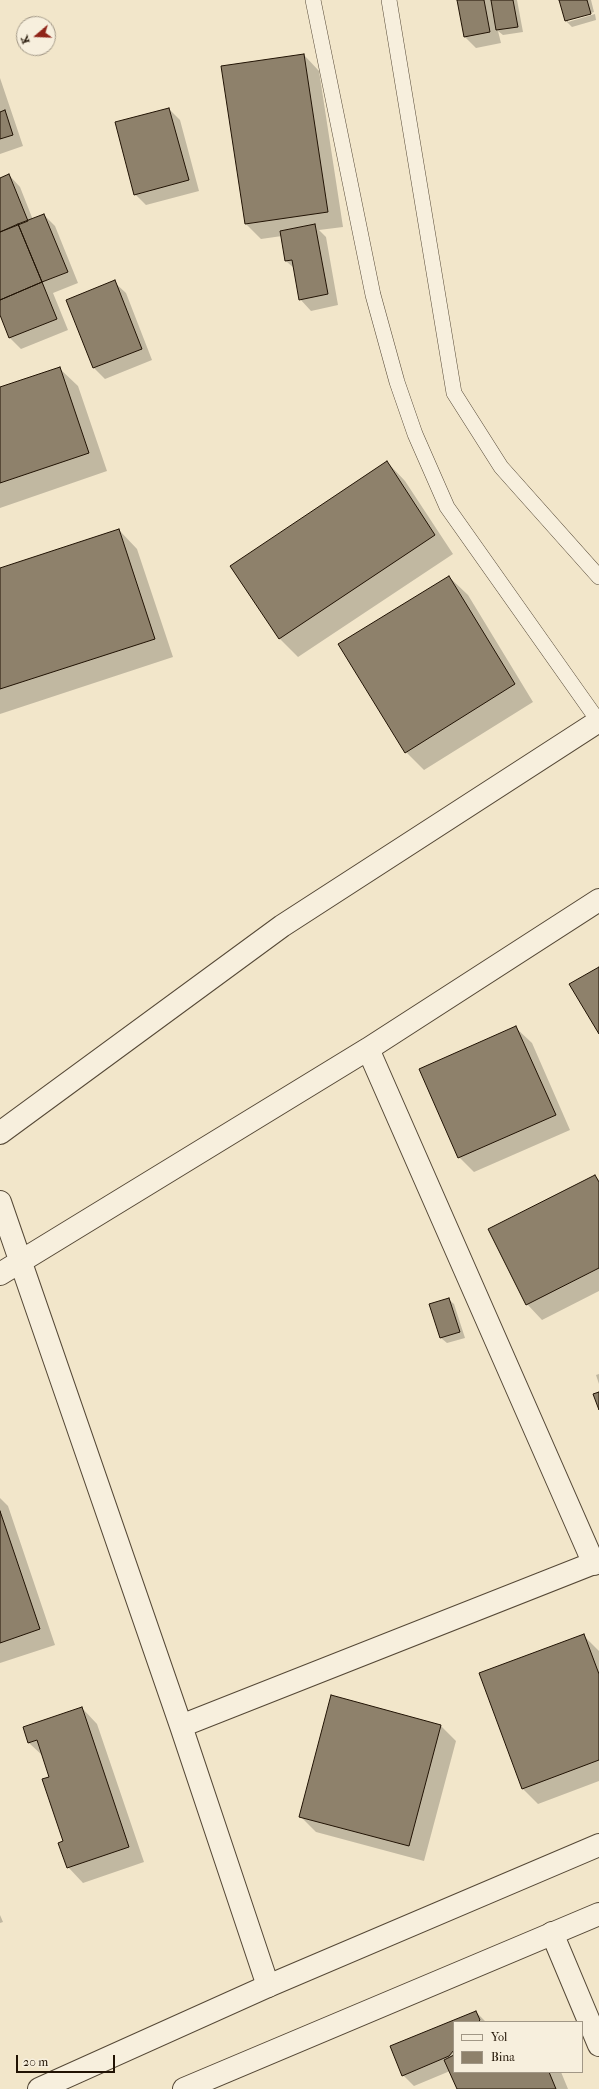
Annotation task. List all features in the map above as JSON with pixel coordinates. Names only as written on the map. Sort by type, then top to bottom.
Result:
[{"type":"street","points":[[0,1133],[282,926],[599,722]]},
{"type":"street","points":[[0,1274],[368,1049],[599,900]]},
{"type":"street","points":[[181,1726],[596,1562],[368,1049]]},
{"type":"street","points":[[0,1202],[181,1726],[268,1986]]},
{"type":"street","points":[[39,2089],[268,1986],[599,1845]]},
{"type":"street","points":[[184,2089],[599,1914]]},
{"type":"street","points":[[552,1933],[599,2045]]},
{"type":"lane","points":[[313,0],[373,295],[397,382],[415,434],[447,507],[599,722]]},
{"type":"lane","points":[[389,0],[454,394],[500,467],[599,577]]},
{"type":"building","points":[[457,0],[484,0],[490,32],[464,37]]},
{"type":"building","points":[[491,0],[513,0],[518,27],[496,30]]},
{"type":"building","points":[[559,0],[587,0],[591,14],[565,21]]},
{"type":"building","points":[[304,54],[328,212],[245,224],[221,66]]},
{"type":"building","points":[[169,108],[189,180],[134,195],[115,122]]},
{"type":"building","points":[[5,110],[13,135],[0,139],[0,112]]},
{"type":"building","points":[[9,174],[28,221],[0,232],[0,178]]},
{"type":"building","points":[[44,214],[68,272],[42,282],[18,224]]},
{"type":"building","points":[[18,224],[42,282],[0,300],[0,232]]},
{"type":"building","points":[[315,224],[328,294],[299,300],[292,260],[285,261],[280,231]]},
{"type":"building","points":[[115,280],[142,349],[93,368],[66,300]]},
{"type":"building","points":[[42,282],[57,319],[9,338],[0,315],[0,300]]},
{"type":"building","points":[[60,367],[89,453],[0,483],[0,387]]},
{"type":"building","points":[[387,461],[435,535],[279,639],[230,566]]},
{"type":"building","points":[[119,529],[155,639],[0,689],[0,568]]},
{"type":"building","points":[[449,576],[515,684],[405,753],[338,644]]},
{"type":"building","points":[[599,967],[599,1034],[569,984]]},
{"type":"building","points":[[516,1026],[556,1115],[458,1158],[419,1069]]},
{"type":"building","points":[[595,1175],[599,1182],[599,1268],[526,1305],[488,1229]]},
{"type":"building","points":[[449,1298],[460,1332],[440,1338],[429,1304]]},
{"type":"building","points":[[599,1392],[599,1410],[593,1394]]},
{"type":"building","points":[[0,1511],[40,1629],[0,1643]]},
{"type":"building","points":[[584,1634],[599,1674],[599,1760],[522,1789],[479,1673]]},
{"type":"building","points":[[331,1695],[441,1725],[409,1846],[299,1817]]},
{"type":"building","points":[[82,1707],[129,1847],[67,1868],[58,1843],[63,1841],[42,1779],[49,1777],[37,1740],[28,1743],[23,1727]]},
{"type":"building","points":[[476,2011],[480,2020],[453,2021],[453,2051],[449,2056],[402,2076],[390,2046]]},
{"type":"building","points":[[453,2056],[453,2073],[549,2073],[556,2089],[457,2089],[444,2060]]}]
